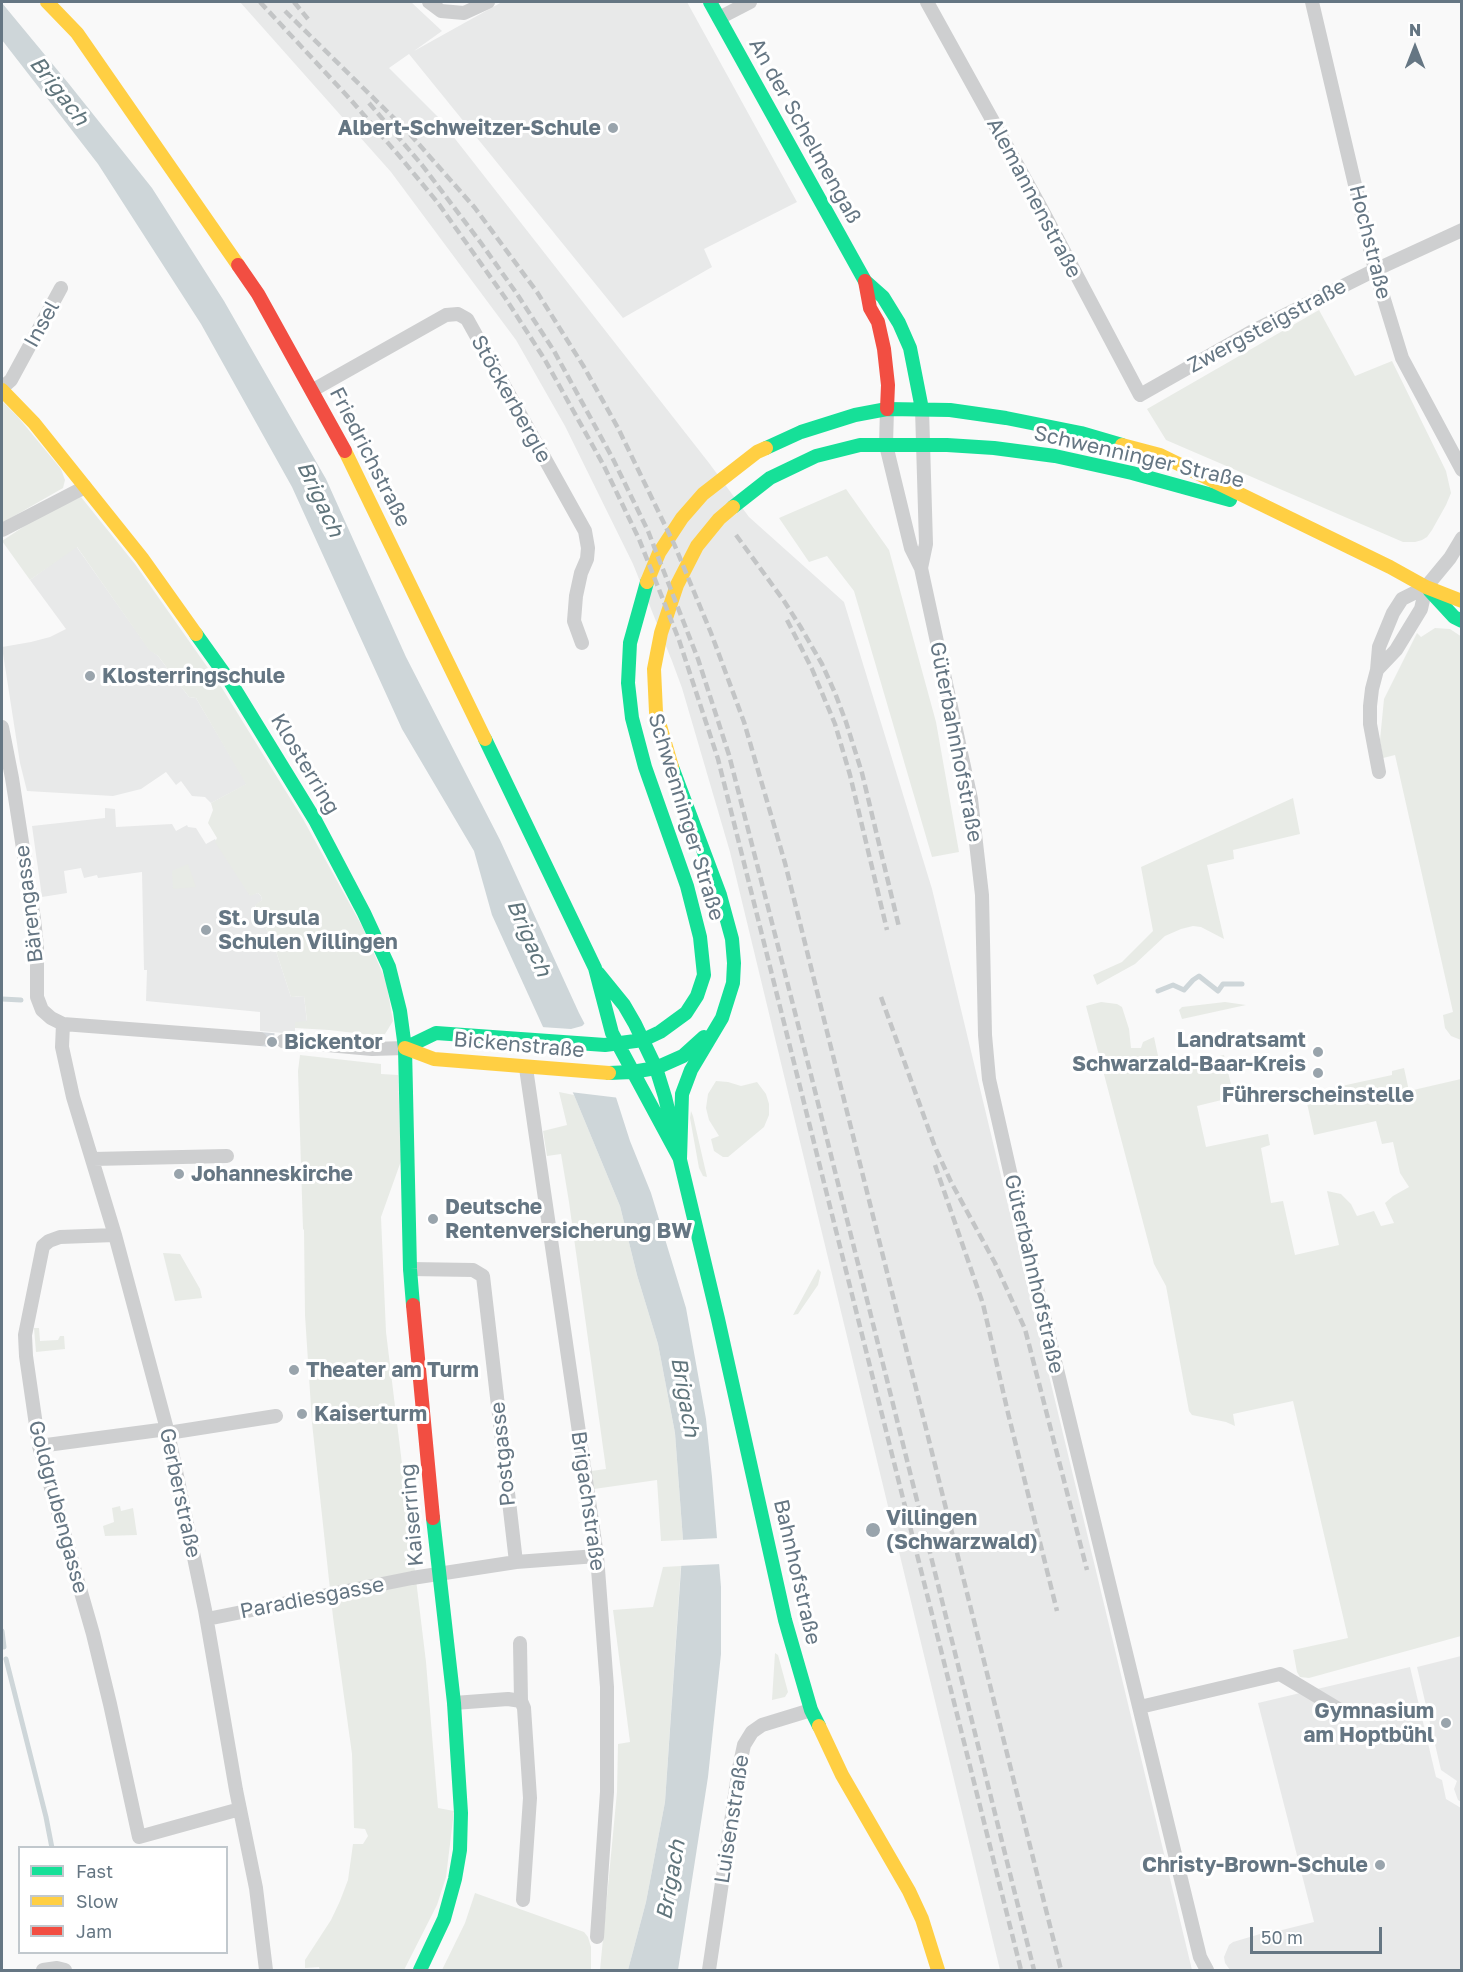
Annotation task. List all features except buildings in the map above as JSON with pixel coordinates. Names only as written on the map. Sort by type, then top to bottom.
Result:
[{"type":"main road","name":"Friedrichstraße","points":[[47,2],[77,33],[252,284],[313,390],[356,471],[595,968],[609,1022],[611,1044]]},
{"type":"main road","name":"An der Schelmengaß","points":[[710,2],[865,281],[870,308],[878,322],[884,350],[888,385],[887,409]]},
{"type":"main road","name":"An der Schelmengaß","points":[[865,281],[884,297],[899,323],[910,348],[922,409]]},
{"type":"main road","name":"Klosterring","points":[[2,389],[34,423],[142,558],[231,683],[315,820],[364,913],[389,967],[400,1011],[405,1048]]},
{"type":"main road","name":"Schwenninger Straße","points":[[611,1044],[643,1040],[660,1032],[686,1013],[697,996],[704,975],[700,937],[687,886],[645,767],[632,718],[628,683],[630,643],[644,590],[659,553],[682,518],[721,478],[757,452],[801,432],[855,415],[887,409],[950,410],[1006,418],[1081,433],[1160,455],[1390,567],[1426,587],[1461,601]]},
{"type":"main road","name":"Schwenninger Straße","points":[[692,1070],[722,1017],[732,983],[732,939],[720,895],[667,754],[656,712],[654,669],[661,633],[676,585],[697,546],[719,519],[770,478],[816,456],[860,446],[886,445],[994,448],[1055,456],[1132,473],[1270,510]]},
{"type":"main road","name":"Schwenninger Straße","points":[[1426,587],[1454,617],[1461,621]]},
{"type":"main road","name":"Friedrichstraße","points":[[595,968],[624,1005],[643,1040]]},
{"type":"main road","name":"Schwenninger Straße","points":[[632,1072],[656,1068],[683,1056],[697,1045],[722,1017]]},
{"type":"main road","name":"Bickenstraße","points":[[405,1048],[436,1033],[532,1041],[611,1044]]},
{"type":"main road","name":"Bahnhofstraße","points":[[643,1040],[656,1068],[665,1096],[716,1310],[785,1620],[811,1710],[842,1775],[909,1891],[922,1919],[938,1971]]},
{"type":"main road","name":"Bahnhofstraße","points":[[611,1044],[632,1072],[680,1159]]},
{"type":"main road","name":"Bickenstraße","points":[[405,1048],[434,1059],[548,1070],[632,1072]]},
{"type":"main road","name":"Kaiserring","points":[[405,1048],[410,1269],[438,1574],[454,1703],[461,1813],[460,1850],[455,1879],[444,1919],[420,1971]]},
{"type":"main road","name":"Bahnhofstraße","points":[[680,1159],[682,1094],[692,1070]]},
{"type":"street","points":[[429,2],[441,11],[464,13],[488,2]]},
{"type":"street","points":[[719,18],[750,2]]},
{"type":"street","name":"Alemannenstraße","points":[[927,2],[1041,208],[1140,395]]},
{"type":"street","name":"Hochstraße","points":[[1312,2],[1375,270],[1402,358],[1461,470]]},
{"type":"street","name":"Zwergsteigstraße","points":[[1140,395],[1251,332],[1461,230]]},
{"type":"street","name":"Insel","points":[[2,389],[11,380],[61,288]]},
{"type":"street","name":"Stöckerbergle","points":[[313,390],[446,315],[458,314],[467,319],[585,531],[587,559],[576,596],[574,621],[582,643]]},
{"type":"street","name":"An der Schelmengaß","points":[[886,445],[887,409]]},
{"type":"street","name":"An der Schelmengaß","points":[[922,409],[922,446]]},
{"type":"street","name":"Güterbahnhofstraße","points":[[886,445],[912,548],[921,568],[971,799],[982,895],[985,1035],[989,1079],[1026,1242],[1200,1957],[1207,1971]]},
{"type":"street","name":"Güterbahnhofstraße","points":[[921,568],[926,544],[922,446]]},
{"type":"street","points":[[2,530],[85,487]]},
{"type":"street","points":[[1379,772],[1370,715],[1371,689],[1377,670],[1379,647],[1402,599],[1426,587],[1450,558],[1461,538]]},
{"type":"street","points":[[1377,670],[1396,650],[1421,609],[1426,587]]},
{"type":"street","name":"Bärengasse","points":[[2,727],[34,919],[37,947],[37,997],[42,1010],[63,1024]]},
{"type":"street","points":[[63,1024],[260,1039]]},
{"type":"street","name":"Gerberstraße","points":[[63,1024],[63,1047],[74,1097],[115,1235],[167,1431],[207,1619],[256,1888],[266,1971]]},
{"type":"street","name":"Bickenstraße","points":[[284,1041],[372,1049],[405,1048]]},
{"type":"street","name":"Brigachstraße","points":[[526,1068],[597,1556],[607,1687],[608,1780],[597,1937]]},
{"type":"street","points":[[93,1159],[227,1156]]},
{"type":"street","name":"Goldgrubengasse","points":[[115,1235],[60,1237],[49,1241],[44,1246],[25,1335],[39,1446],[93,1634],[139,1837],[240,1809]]},
{"type":"street","name":"Postgasse","points":[[410,1269],[473,1270],[483,1276],[516,1562]]},
{"type":"street","points":[[39,1446],[276,1416]]},
{"type":"street","name":"Paradiesgasse","points":[[207,1619],[438,1574],[516,1562],[597,1556]]},
{"type":"street","points":[[520,1643],[521,1701],[524,1708],[530,1798],[522,1900]]},
{"type":"street","points":[[1140,1707],[1280,1674],[1340,1710]]},
{"type":"street","points":[[454,1703],[508,1699],[521,1701]]},
{"type":"street","name":"Luisenstraße","points":[[709,1971],[744,1745],[752,1732],[762,1725],[811,1710]]},
{"type":"street","points":[[43,1971],[57,1968],[65,1971]]},
{"type":"shaded area","points":[[240,2],[411,2],[442,31],[414,51],[502,2],[687,2],[797,202],[704,249],[712,267],[623,318],[409,54],[389,68],[438,117],[749,517],[844,602],[932,889],[1192,1970],[1000,1970],[730,852],[672,661],[633,564],[565,426],[516,340],[391,172]]},
{"type":"shaded area","points":[[1319,310],[1355,376],[1392,361],[1446,471],[1451,493],[1432,530],[1422,540],[1403,542],[1166,440],[1147,409]]},
{"type":"shaded area","points":[[2,401],[61,469],[65,480],[63,488],[2,523]]},
{"type":"shaded area","points":[[846,489],[889,550],[936,722],[959,852],[932,857],[854,591],[827,556],[809,562],[779,518]]},
{"type":"shaded area","points":[[81,497],[135,564],[222,688],[303,819],[363,928],[386,981],[393,1021],[385,1034],[380,1036],[295,1028],[295,1022],[307,1021],[304,996],[291,997],[273,942],[255,905],[262,900],[261,896],[258,893],[250,896],[215,842],[217,838],[208,823],[213,810],[211,803],[246,784],[196,698],[189,697],[158,656],[149,650],[77,547],[30,580],[2,541],[35,519]]},
{"type":"shaded area","name":"Klosterringschule","points":[[76,546],[149,649],[158,656],[189,697],[196,698],[247,784],[211,803],[205,797],[192,796],[181,781],[176,785],[166,772],[141,789],[113,796],[27,791],[20,763],[2,647],[50,637],[66,629],[30,580]]},
{"type":"shaded area","points":[[1435,628],[1450,629],[1462,637],[1461,1040],[1451,1036],[1445,1028],[1443,1015],[1453,1012],[1395,755],[1383,758],[1380,740],[1384,699],[1417,633],[1421,637]]},
{"type":"shaded area","points":[[1293,798],[1300,834],[1233,850],[1234,859],[1207,865],[1224,939],[1201,927],[1181,929],[1165,936],[1135,964],[1097,985],[1093,975],[1122,962],[1153,931],[1141,867]]},
{"type":"shaded area","name":"St. Ursula Schulen Villingen","points":[[105,808],[115,809],[116,827],[172,824],[176,831],[187,825],[196,828],[206,844],[215,839],[250,895],[258,893],[261,896],[262,900],[255,906],[273,942],[291,997],[304,996],[307,1022],[295,1022],[295,1034],[260,1031],[260,1012],[146,1001],[147,970],[144,970],[142,872],[84,878],[81,868],[64,871],[67,893],[42,897],[32,826],[105,818]]},
{"type":"shaded area","points":[[188,864],[196,887],[173,889],[172,871]]},
{"type":"shaded area","points":[[1101,1002],[1122,1007],[1129,1029],[1131,1048],[1141,1048],[1143,1042],[1154,1037],[1161,1070],[1224,1055],[1234,1097],[1197,1106],[1206,1147],[1268,1134],[1270,1145],[1261,1148],[1271,1203],[1283,1201],[1295,1255],[1339,1245],[1327,1191],[1341,1194],[1351,1204],[1357,1216],[1374,1211],[1381,1226],[1394,1223],[1385,1203],[1409,1187],[1400,1173],[1393,1142],[1382,1144],[1376,1121],[1314,1135],[1305,1094],[1392,1075],[1392,1071],[1404,1068],[1409,1091],[1461,1079],[1461,1636],[1309,1678],[1300,1677],[1297,1672],[1293,1650],[1348,1638],[1293,1401],[1233,1414],[1235,1426],[1192,1415],[1189,1411],[1166,1286],[1154,1264],[1086,1006]]},
{"type":"shaded area","points":[[1225,1002],[1246,1005],[1182,1019],[1179,1010],[1182,1007]]},
{"type":"shaded area","points":[[300,1055],[381,1064],[381,1074],[398,1075],[401,1161],[381,1217],[386,1332],[426,1662],[438,1808],[454,1811],[446,1877],[437,1905],[404,1970],[305,1968],[305,1960],[331,1920],[340,1901],[348,1880],[353,1844],[363,1844],[368,1836],[365,1829],[354,1828],[352,1754],[333,1617],[312,1423],[305,1315],[298,1071]]},
{"type":"shaded area","points":[[716,1081],[741,1086],[757,1082],[766,1094],[769,1104],[769,1115],[764,1127],[728,1157],[723,1157],[714,1151],[711,1139],[719,1136],[709,1120],[706,1108],[708,1094]]},
{"type":"shaded area","points":[[559,1092],[574,1095],[620,1206],[637,1275],[658,1344],[675,1433],[683,1540],[661,1541],[657,1480],[594,1489],[591,1471],[606,1469],[569,1202],[561,1154],[547,1156],[543,1131],[567,1125]]},
{"type":"shaded area","points":[[691,1111],[707,1177],[703,1176],[699,1168],[690,1118]]},
{"type":"shaded area","points":[[163,1253],[180,1254],[200,1289],[202,1298],[175,1301]]},
{"type":"shaded area","points":[[818,1269],[821,1272],[818,1285],[798,1314],[793,1315]]},
{"type":"shaded area","points":[[34,1328],[39,1328],[40,1341],[58,1340],[60,1336],[64,1336],[65,1349],[36,1352]]},
{"type":"shaded area","points":[[120,1506],[121,1511],[133,1508],[137,1535],[105,1536],[103,1526],[114,1522],[112,1508]]},
{"type":"shaded area","points":[[681,1566],[665,1802],[646,1902],[628,1970],[600,1970],[617,1792],[618,1744],[630,1742],[613,1610],[653,1607],[663,1567]]},
{"type":"shaded area","points":[[775,1653],[778,1655],[788,1692],[785,1697],[772,1700]]},
{"type":"shaded area","name":"Gymnasium am Hoptbühl","points":[[1462,1656],[1461,1802],[1454,1789],[1457,1781],[1441,1770],[1417,1667]]},
{"type":"shaded area","name":"Christy-Brown-Schule","points":[[1410,1667],[1436,1777],[1442,1780],[1446,1799],[1461,1808],[1461,1970],[1230,1970],[1224,1957],[1229,1945],[1233,1942],[1277,1929],[1278,1931],[1314,1922],[1258,1703]]},
{"type":"shaded area","points":[[475,1893],[584,1932],[591,1947],[591,1970],[442,1970],[465,1923]]},
{"type":"water","name":"Brigach","points":[[2,3],[152,188],[224,301],[326,479],[406,657],[500,840],[579,1013],[605,1063],[630,1141],[651,1193],[686,1308],[706,1419],[721,1587],[721,1654],[708,1777],[678,1970],[628,1970],[646,1902],[665,1802],[683,1540],[675,1433],[658,1344],[637,1275],[620,1206],[574,1095],[492,915],[474,851],[402,729],[292,487],[201,324],[98,164],[2,40]]},
{"type":"pier","points":[[587,1021],[608,1062],[620,1098],[570,1092],[541,1027],[571,1029],[582,1026]]},
{"type":"pier","points":[[720,1538],[722,1564],[678,1566],[680,1540]]},
{"type":"waterway","points":[[1158,991],[1173,985],[1184,990],[1199,976],[1218,991],[1223,984],[1242,984]]},
{"type":"waterway","points":[[2,999],[21,1000]]},
{"type":"waterway","points":[[2,1631],[4,1647]]},
{"type":"waterway","points":[[6,1659],[52,1846]]},
{"type":"tunnel","points":[[260,1039],[283,1041]]},
{"type":"railway","points":[[260,2],[401,158],[438,203],[506,299],[545,360],[604,466],[639,539],[679,640],[718,759],[1021,1970]]},
{"type":"railway","points":[[294,2],[308,19]]},
{"type":"railway","points":[[285,11],[409,133],[475,208],[537,292],[584,367],[618,428],[675,546],[711,633],[744,722],[785,863],[1061,1970]]},
{"type":"railway","points":[[369,103],[422,165],[481,243],[554,351],[613,459],[648,531],[698,659],[729,755],[1034,1970]]},
{"type":"railway","points":[[736,535],[800,626],[822,664],[835,693],[862,773],[899,927]]},
{"type":"railway","points":[[787,620],[812,669],[835,724],[850,775],[887,930]]},
{"type":"railway","points":[[881,997],[935,1147],[951,1182],[995,1263],[1025,1329],[1087,1570]]},
{"type":"railway","points":[[935,1165],[983,1304],[1057,1611]]},
{"type":"traffic: fast","points":[[710,2],[865,281],[883,297],[899,323],[910,348],[922,409]]},
{"type":"traffic: fast","points":[[766,448],[801,432],[855,415],[887,409],[950,410],[1006,418],[1081,433],[1122,445]]},
{"type":"traffic: fast","points":[[733,507],[770,478],[816,456],[860,445],[947,445],[1055,456],[1132,473],[1230,500]]},
{"type":"traffic: fast","points":[[405,1048],[436,1033],[605,1045],[643,1040],[660,1032],[686,1013],[697,996],[704,975],[700,937],[687,886],[645,767],[632,718],[628,683],[630,643],[647,582]]},
{"type":"traffic: fast","points":[[1430,591],[1454,617],[1462,621]]},
{"type":"traffic: fast","points":[[196,634],[231,683],[315,820],[364,913],[389,967],[400,1011],[405,1048],[410,1269],[413,1305]]},
{"type":"traffic: fast","points":[[485,739],[595,968],[612,1033],[680,1159]]},
{"type":"traffic: fast","points":[[672,767],[720,895],[732,939],[734,963],[733,983],[722,1018],[691,1070],[682,1094],[680,1159]]},
{"type":"traffic: fast","points":[[598,973],[624,1005],[635,1024],[656,1068],[665,1097],[718,1319],[785,1620],[811,1710],[819,1726]]},
{"type":"traffic: fast","points":[[609,1073],[656,1068],[683,1056],[704,1037]]},
{"type":"traffic: fast","points":[[420,1970],[444,1919],[460,1850],[461,1813],[454,1703],[433,1518]]},
{"type":"traffic: slow","points":[[47,2],[77,33],[238,265]]},
{"type":"traffic: slow","points":[[2,390],[34,423],[142,558],[196,634]]},
{"type":"traffic: slow","points":[[1122,445],[1160,455],[1390,567],[1426,587],[1462,601]]},
{"type":"traffic: slow","points":[[647,582],[659,553],[682,518],[703,494],[757,452],[766,448]]},
{"type":"traffic: slow","points":[[345,451],[485,739]]},
{"type":"traffic: slow","points":[[672,767],[656,712],[654,669],[661,633],[677,585],[697,546],[719,519],[733,507]]},
{"type":"traffic: slow","points":[[405,1048],[434,1059],[609,1073]]},
{"type":"traffic: slow","points":[[819,1726],[842,1775],[909,1891],[922,1919],[938,1970]]},
{"type":"traffic: jam","points":[[238,265],[258,294],[345,451]]},
{"type":"traffic: jam","points":[[865,281],[870,308],[878,322],[884,349],[888,385],[887,409]]},
{"type":"traffic: jam","points":[[413,1305],[433,1518]]},
{"type":"place","name":"Albert-Schweitzer-Schule","points":[[613,128]]},
{"type":"place","name":"Klosterringschule","points":[[90,676]]},
{"type":"place","name":"St. Ursula Schulen Villingen","points":[[206,930]]},
{"type":"place","name":"Bickentor","points":[[272,1042]]},
{"type":"place","name":"Landratsamt Schwarzald-Baar-Kreis","points":[[1318,1052]]},
{"type":"place","name":"Führerscheinstelle","points":[[1318,1073]]},
{"type":"place","name":"Johanneskirche","points":[[179,1174]]},
{"type":"place","name":"Deutsche Rentenversicherung BW","points":[[433,1219]]},
{"type":"place","name":"Theater am Turm","points":[[294,1370]]},
{"type":"place","name":"Kaiserturm","points":[[302,1414]]},
{"type":"place","name":"Villingen (Schwarzwald)","points":[[873,1530]]},
{"type":"place","name":"Gymnasium am Hoptbühl","points":[[1446,1723]]},
{"type":"place","name":"Christy-Brown-Schule","points":[[1380,1865]]}]
